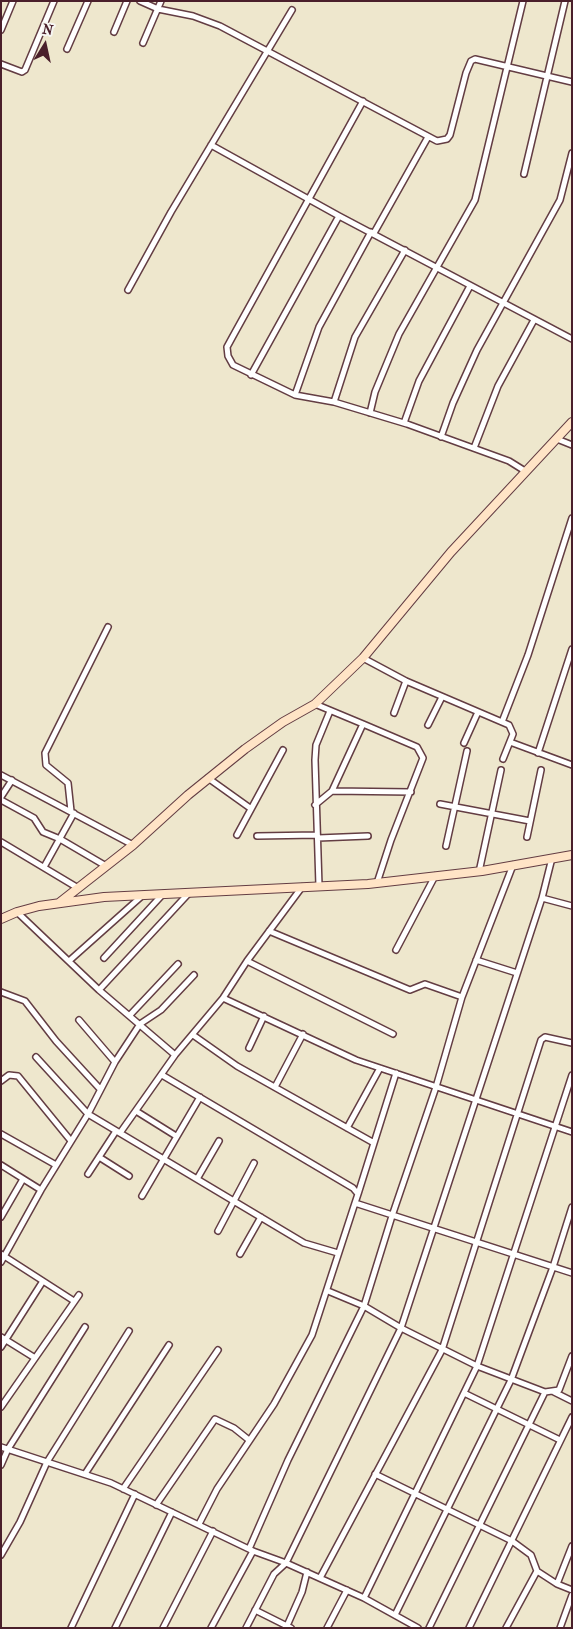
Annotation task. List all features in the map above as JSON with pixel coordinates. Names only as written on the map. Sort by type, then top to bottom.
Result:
[{"type":"street","points":[[1,30],[13,1]]},
{"type":"street","points":[[1,64],[22,72],[25,70],[54,1]]},
{"type":"street","points":[[67,49],[88,1]]},
{"type":"street","points":[[114,32],[127,1]]},
{"type":"street","points":[[140,1],[158,9],[194,16],[267,49],[428,137],[442,142],[450,135],[466,73],[471,61],[475,59],[572,82]]},
{"type":"street","points":[[143,42],[161,1]]},
{"type":"street","points":[[370,413],[375,392],[399,334],[475,200],[523,1]]},
{"type":"street","points":[[524,174],[565,1]]},
{"type":"street","points":[[128,290],[211,144],[292,10]]},
{"type":"street","points":[[363,101],[227,347],[228,356],[233,365],[295,395],[334,402],[404,423],[509,461],[525,471]]},
{"type":"street","points":[[295,395],[319,327],[428,137]]},
{"type":"street","points":[[211,144],[339,216],[572,339]]},
{"type":"street","points":[[441,437],[457,394],[501,303],[560,200],[572,153]]},
{"type":"street","points":[[251,375],[339,216]]},
{"type":"street","points":[[334,402],[348,353],[355,337],[405,250]]},
{"type":"street","points":[[404,423],[419,381],[470,286]]},
{"type":"street","points":[[474,448],[498,386],[534,320]]},
{"type":"street","points":[[59,903],[133,845],[208,778],[283,722],[315,704],[363,658],[451,552],[572,422]]},
{"type":"street","points":[[557,439],[572,445]]},
{"type":"street","points":[[502,722],[528,656],[572,518]]},
{"type":"street","points":[[44,867],[60,839],[72,812],[68,783],[46,765],[45,753],[108,627]]},
{"type":"street","points":[[538,753],[572,650]]},
{"type":"street","points":[[363,658],[406,681],[509,725],[513,730],[503,759]]},
{"type":"street","points":[[394,713],[406,681]]},
{"type":"street","points":[[428,725],[442,696]]},
{"type":"street","points":[[315,704],[417,747],[421,752],[422,764],[391,840],[377,883]]},
{"type":"street","points":[[319,886],[315,805],[316,745],[330,711]]},
{"type":"street","points":[[464,743],[478,712]]},
{"type":"street","points":[[315,805],[332,791],[363,724]]},
{"type":"street","points":[[510,742],[572,765]]},
{"type":"street","points":[[237,834],[283,750]]},
{"type":"street","points":[[446,846],[467,751]]},
{"type":"street","points":[[479,872],[501,770]]},
{"type":"street","points":[[527,837],[541,770]]},
{"type":"street","points":[[1,775],[133,845]]},
{"type":"street","points":[[208,778],[250,808]]},
{"type":"street","points":[[12,780],[1,798],[34,818],[42,832],[60,839],[106,866]]},
{"type":"street","points":[[332,791],[411,792]]},
{"type":"street","points":[[440,804],[530,821]]},
{"type":"street","points":[[257,836],[368,836]]},
{"type":"street","points":[[1,842],[78,888]]},
{"type":"street","points":[[1,919],[17,912],[59,903],[189,892],[377,883],[479,872],[572,854]]},
{"type":"street","points":[[246,1628],[274,1574],[286,1563],[401,1328],[542,898],[552,858]]},
{"type":"street","points":[[211,1628],[251,1550],[288,1460],[364,1306],[392,1216],[436,1087],[462,997],[513,865]]},
{"type":"street","points":[[396,950],[435,876]]},
{"type":"street","points":[[88,1174],[118,1132],[136,1111],[175,1055],[224,998],[247,961],[302,887]]},
{"type":"street","points":[[99,990],[189,892]]},
{"type":"street","points":[[104,958],[163,894]]},
{"type":"street","points":[[69,961],[144,895]]},
{"type":"street","points":[[542,898],[572,906]]},
{"type":"street","points":[[17,912],[99,990],[175,1055]]},
{"type":"street","points":[[269,931],[410,990],[425,984],[462,997]]},
{"type":"street","points":[[476,960],[517,972]]},
{"type":"street","points":[[247,961],[393,1034]]},
{"type":"street","points":[[130,1015],[178,964]]},
{"type":"street","points":[[1,1262],[3,1255],[41,1190],[88,1114],[115,1062],[140,1024],[161,1010],[194,975]]},
{"type":"street","points":[[1,992],[25,1001],[56,1041],[100,1089]]},
{"type":"street","points":[[224,998],[356,1060],[515,1115],[572,1132]]},
{"type":"street","points":[[249,1048],[264,1016]]},
{"type":"street","points":[[78,1020],[115,1062]]},
{"type":"street","points":[[275,1087],[302,1034]]},
{"type":"street","points":[[193,1035],[237,1066],[374,1143]]},
{"type":"street","points":[[320,1578],[442,1350],[515,1115],[541,1040],[545,1037],[572,1043]]},
{"type":"street","points":[[36,1057],[88,1114],[304,1243],[338,1253]]},
{"type":"street","points":[[347,1128],[380,1068]]},
{"type":"street","points":[[199,1524],[217,1489],[274,1404],[308,1343],[328,1291],[338,1253],[396,1073]]},
{"type":"street","points":[[1,1081],[9,1075],[18,1076],[71,1141]]},
{"type":"street","points":[[162,1075],[340,1180],[358,1194]]},
{"type":"street","points":[[364,1598],[477,1366],[553,1127],[572,1075]]},
{"type":"street","points":[[142,1196],[200,1097]]},
{"type":"street","points":[[136,1111],[176,1136]]},
{"type":"street","points":[[1,1134],[56,1165]]},
{"type":"street","points":[[197,1179],[220,1141]]},
{"type":"street","points":[[99,1157],[129,1176]]},
{"type":"street","points":[[218,1231],[232,1200],[254,1163]]},
{"type":"street","points":[[1,1165],[41,1190]]},
{"type":"street","points":[[1,1217],[23,1179]]},
{"type":"street","points":[[355,1203],[572,1273]]},
{"type":"street","points":[[395,1615],[511,1380],[553,1267],[572,1207]]},
{"type":"street","points":[[240,1254],[261,1217]]},
{"type":"street","points":[[3,1255],[74,1301]]},
{"type":"street","points":[[1,1347],[3,1339],[43,1281]]},
{"type":"street","points":[[328,1291],[364,1306],[442,1350],[477,1366],[545,1392],[554,1392],[572,1401]]},
{"type":"street","points":[[1,1407],[79,1295]]},
{"type":"street","points":[[1,1464],[8,1449],[85,1327]]},
{"type":"street","points":[[1,1555],[20,1522],[47,1462],[129,1331]]},
{"type":"street","points":[[3,1339],[35,1358]]},
{"type":"street","points":[[85,1474],[169,1345]]},
{"type":"street","points":[[123,1489],[218,1350]]},
{"type":"street","points":[[554,1392],[561,1386],[572,1356]]},
{"type":"street","points":[[429,1628],[545,1392]]},
{"type":"street","points":[[464,1393],[560,1440]]},
{"type":"street","points":[[469,1628],[572,1417]]},
{"type":"street","points":[[156,1504],[215,1419],[234,1428],[250,1440]]},
{"type":"street","points":[[1,1448],[85,1474],[135,1494],[251,1550],[308,1572],[364,1598],[395,1615],[407,1625],[418,1628]]},
{"type":"street","points":[[376,1474],[512,1541],[532,1555],[538,1571],[557,1584],[572,1590]]},
{"type":"street","points":[[71,1628],[135,1494]]},
{"type":"street","points":[[115,1628],[172,1512]]},
{"type":"street","points":[[163,1628],[213,1531]]},
{"type":"street","points":[[557,1584],[572,1546]]},
{"type":"street","points":[[506,1628],[538,1571]]},
{"type":"street","points":[[255,1610],[288,1627],[308,1572]]},
{"type":"street","points":[[327,1628],[347,1590]]},
{"type":"street","points":[[560,1628],[572,1595]]}]
